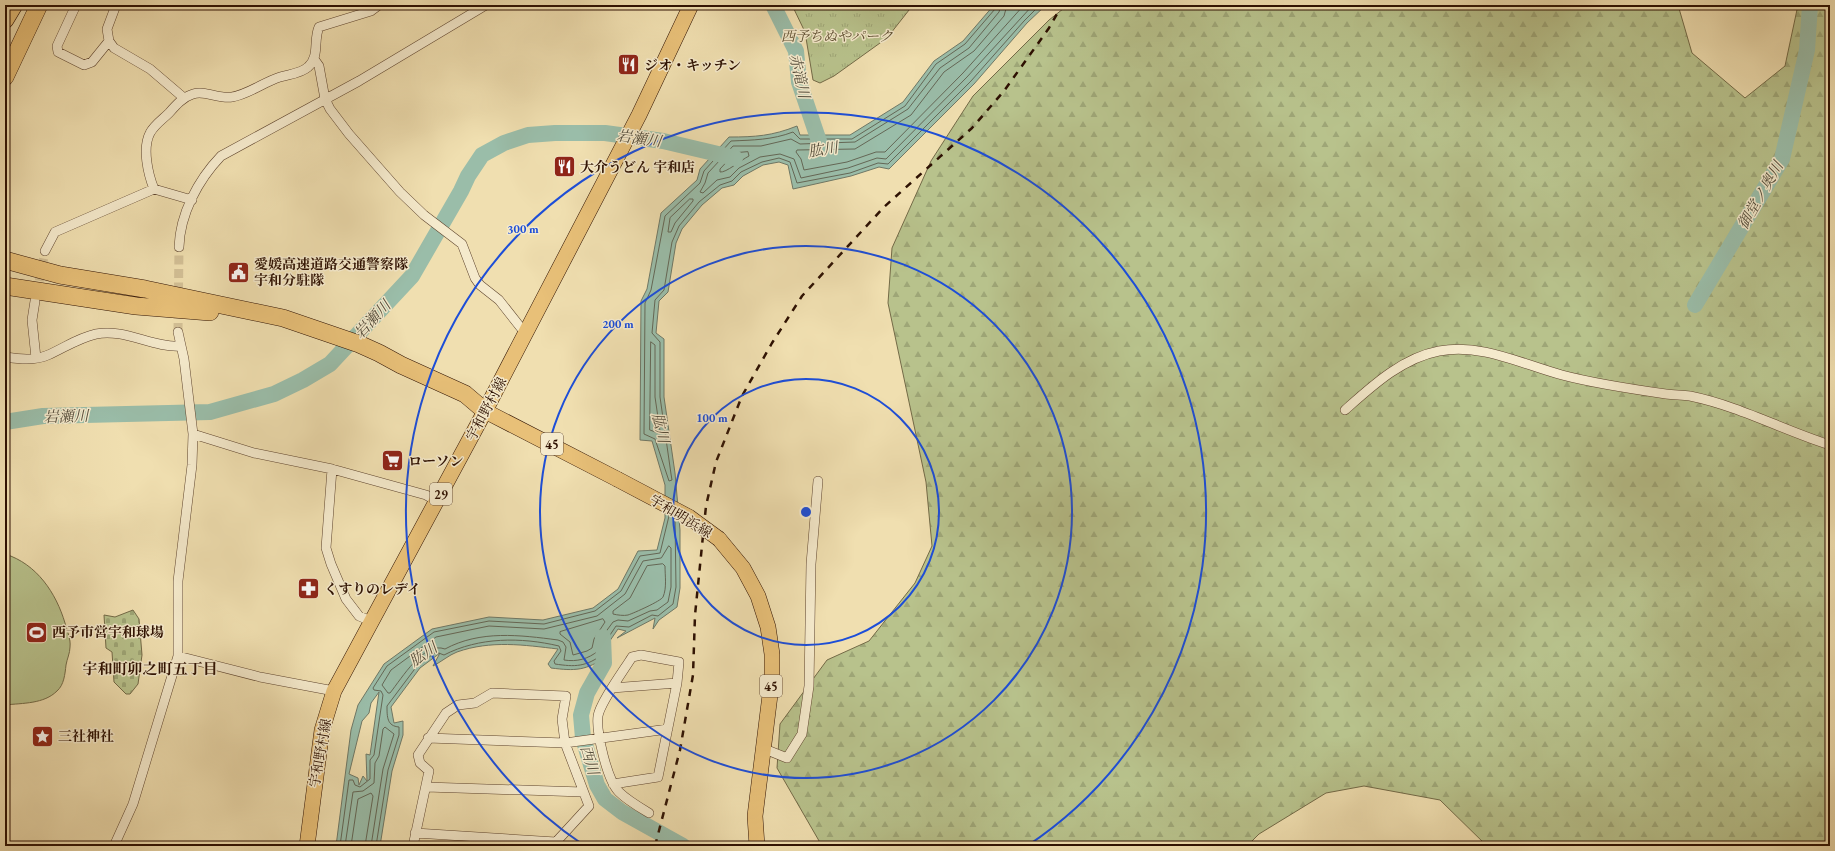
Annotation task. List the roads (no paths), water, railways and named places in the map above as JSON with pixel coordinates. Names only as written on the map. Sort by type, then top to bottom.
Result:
[{"type":"highway","points":[[5,20],[14,5]]},
{"type":"highway","points":[[5,77],[38,5]]},
{"type":"highway","points":[[5,248],[35,261],[145,289]]},
{"type":"highway","points":[[5,260],[60,275],[145,289],[255,311],[377,357],[462,403],[485,411]]},
{"type":"highway","points":[[5,272],[77,288],[136,297],[204,311]]},
{"type":"highway","points":[[5,286],[136,306],[204,311],[253,317],[295,325]]},
{"type":"main road","name":"宇和野村線","points":[[307,846],[322,730],[334,691],[485,411],[639,115],[691,5]]},
{"type":"main road","name":"宇和明浜線","points":[[485,411],[689,517],[720,539],[742,568],[754,589],[768,627],[772,654],[772,679],[762,748],[755,816],[757,846]]},
{"type":"street","points":[[76,5],[57,46],[58,52],[84,65],[92,62],[109,41]]},
{"type":"street","points":[[116,5],[107,29],[109,41],[114,48],[150,69],[184,98]]},
{"type":"street","points":[[154,189],[150,179],[147,159],[147,144],[150,132],[184,98],[194,94],[204,94],[219,98],[232,97],[279,77],[299,73],[308,67],[314,59],[316,49],[315,37],[319,28],[371,11],[379,5]]},
{"type":"street","points":[[179,247],[179,232],[182,220],[212,165],[221,156],[312,108],[486,5]]},
{"type":"street","points":[[314,59],[319,66],[325,99],[330,109],[349,134],[400,192],[424,215],[462,244],[475,278],[480,285],[499,300],[525,333]]},
{"type":"street","points":[[45,251],[55,232],[154,189],[192,200]]},
{"type":"street","points":[[35,301],[32,320],[36,358]]},
{"type":"street","points":[[114,846],[133,804],[178,656],[178,581],[192,465],[192,430],[188,387],[178,332]]},
{"type":"street","points":[[5,358],[23,360],[36,358],[47,355],[77,339],[97,333],[114,334],[170,347],[181,346]]},
{"type":"street","points":[[1345,410],[1366,391],[1395,369],[1418,358],[1439,351],[1466,350],[1493,353],[1562,375],[1612,386],[1690,396],[1739,409],[1796,434],[1830,445]]},
{"type":"street","points":[[192,430],[254,453],[332,469],[426,495],[437,501]]},
{"type":"street","points":[[332,469],[326,548],[346,599],[359,616],[371,621]]},
{"type":"street","points":[[762,748],[786,758],[802,734],[809,686],[811,564],[818,481]]},
{"type":"street","points":[[613,784],[658,777],[677,683],[679,662],[641,655],[632,657],[612,688],[598,715],[594,739],[613,784],[619,792],[649,814]]},
{"type":"street","points":[[178,656],[260,677],[334,691]]},
{"type":"street","points":[[612,688],[677,683]]},
{"type":"street","points":[[413,846],[415,833],[429,771],[420,763],[418,755],[446,713],[458,705],[475,703],[492,693],[566,696],[562,719],[565,743],[589,806],[557,844],[415,833]]},
{"type":"street","points":[[428,738],[565,743],[668,729]]},
{"type":"street","points":[[426,787],[583,792]]},
{"type":"water","name":"肱川","points":[[994,5],[1046,5],[1027,23],[974,84],[889,169],[879,167],[851,176],[793,189],[788,165],[779,162],[763,165],[743,176],[734,185],[722,188],[702,205],[682,229],[676,243],[668,292],[659,301],[656,333],[664,339],[664,397],[675,473],[680,530],[680,588],[677,607],[659,620],[653,629],[655,618],[617,638],[626,631],[618,629],[607,645],[607,656],[593,665],[580,669],[567,670],[551,668],[548,664],[558,649],[545,647],[508,644],[470,648],[457,652],[433,666],[440,653],[420,668],[391,707],[394,723],[403,721],[403,735],[392,771],[380,846],[336,846],[351,730],[358,705],[384,664],[432,629],[489,617],[543,620],[593,608],[618,589],[638,551],[657,550],[665,518],[665,485],[652,441],[640,440],[641,301],[647,289],[661,213],[697,180],[700,169],[729,137],[763,135],[797,126],[800,135],[850,135],[903,102],[934,61],[963,41]],"holes":[[[379,692],[370,755],[366,754],[367,781],[363,776],[359,785],[358,778],[349,774],[362,721],[369,713],[371,703]]]},
{"type":"waterway","name":"赤滝川","points":[[773,5],[796,51],[799,82],[822,150]]},
{"type":"waterway","name":"御堂ノ奥川","points":[[1695,305],[1782,159],[1807,50],[1810,5]]},
{"type":"waterway","name":"岩瀬川","points":[[5,422],[43,416],[210,412],[274,394],[303,380],[330,364],[412,276],[461,191],[468,176],[482,155],[504,143],[528,135],[555,133],[605,133],[663,141],[735,158]]},
{"type":"waterway","name":"西川","points":[[603,637],[604,663],[587,693],[581,715],[583,738],[597,785],[605,799],[622,812],[683,846]]},
{"type":"tunnel","points":[[178,332],[179,247]]},
{"type":"tunnel","points":[[37,294],[45,251]]},
{"type":"railway","points":[[655,846],[680,750],[693,675],[695,615],[706,506],[716,462],[742,396],[772,343],[802,296],[884,207],[972,128],[1004,91],[1049,28],[1062,5]]},
{"type":"place","name":"ジオ・キッチン","points":[[629,65]]},
{"type":"place","name":"大介うどん 宇和店","points":[[564,167]]},
{"type":"place","name":"愛媛高速道路交通警察隊 宇和分駐隊","points":[[239,272]]},
{"type":"place","name":"ローソン","points":[[393,461]]},
{"type":"place","name":"くすりのレデイ","points":[[308,589]]},
{"type":"place","name":"西予市営宇和球場","points":[[36,632]]},
{"type":"place","name":"三社神社","points":[[43,736]]},
{"type":"district","name":"宇和町卯之町五丁目","points":[[150,668]]},
{"type":"park label","name":"西予ちぬやパーク","points":[[837,36]]}]
